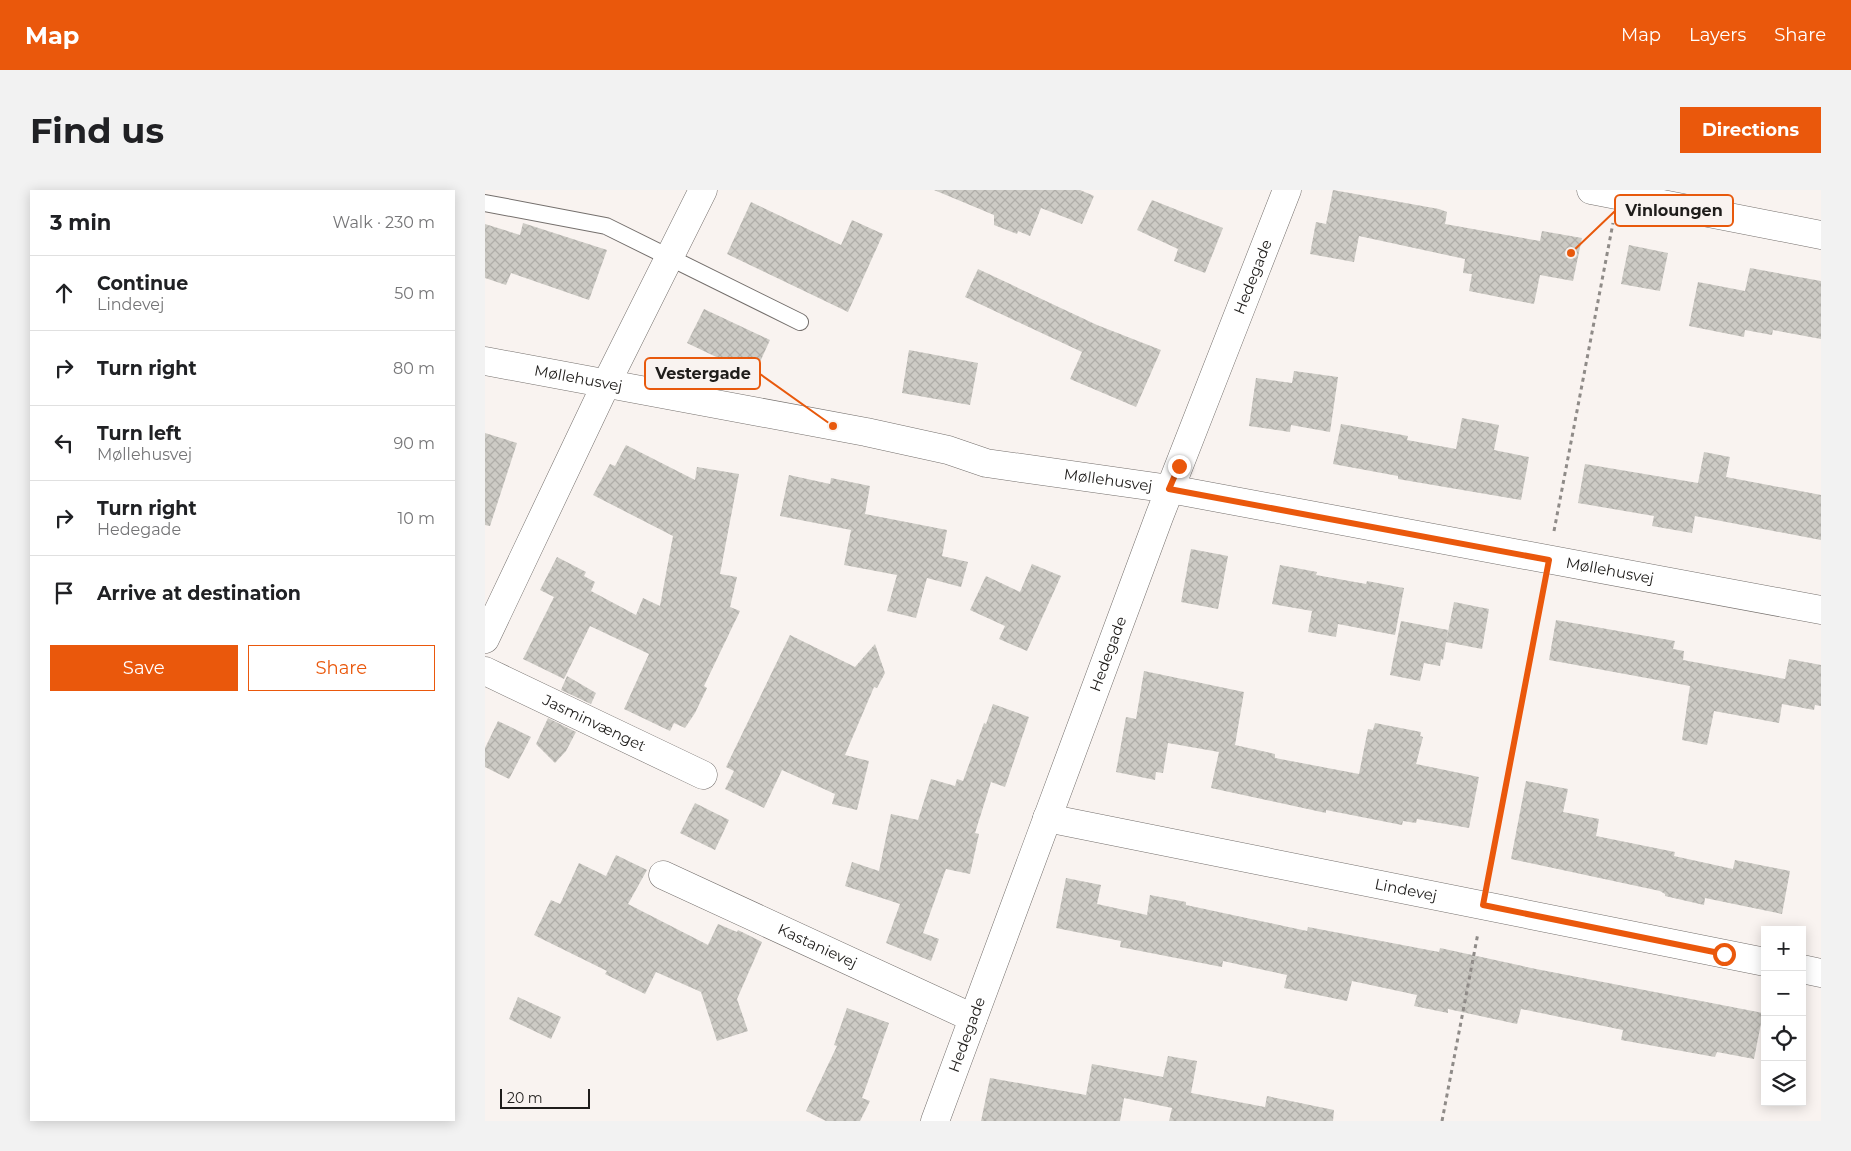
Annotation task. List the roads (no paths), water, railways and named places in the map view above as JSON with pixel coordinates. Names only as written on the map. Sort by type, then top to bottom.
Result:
[{"type":"street","points":[[485,639],[606,384],[703,190]]},
{"type":"street","name":"Hedegade","points":[[935,1121],[1169,489],[1287,190]]},
{"type":"street","points":[[1591,190],[1821,236]]},
{"type":"street","name":"Møllehusvej","points":[[485,361],[866,432],[948,450],[986,463],[1169,489],[1821,610]]},
{"type":"street","name":"Jasminvænget","points":[[485,671],[703,775]]},
{"type":"street","name":"Lindevej","points":[[1047,818],[1761,961]]},
{"type":"street","name":"Kastanievej","points":[[663,875],[973,1018]]},
{"type":"street","points":[[1806,970],[1821,973]]},
{"type":"lane","points":[[485,202],[606,226],[800,322]]},
{"type":"place","name":"Vinloungen","points":[[1571,253]]},
{"type":"place","name":"Vestergade","points":[[833,426]]}]
